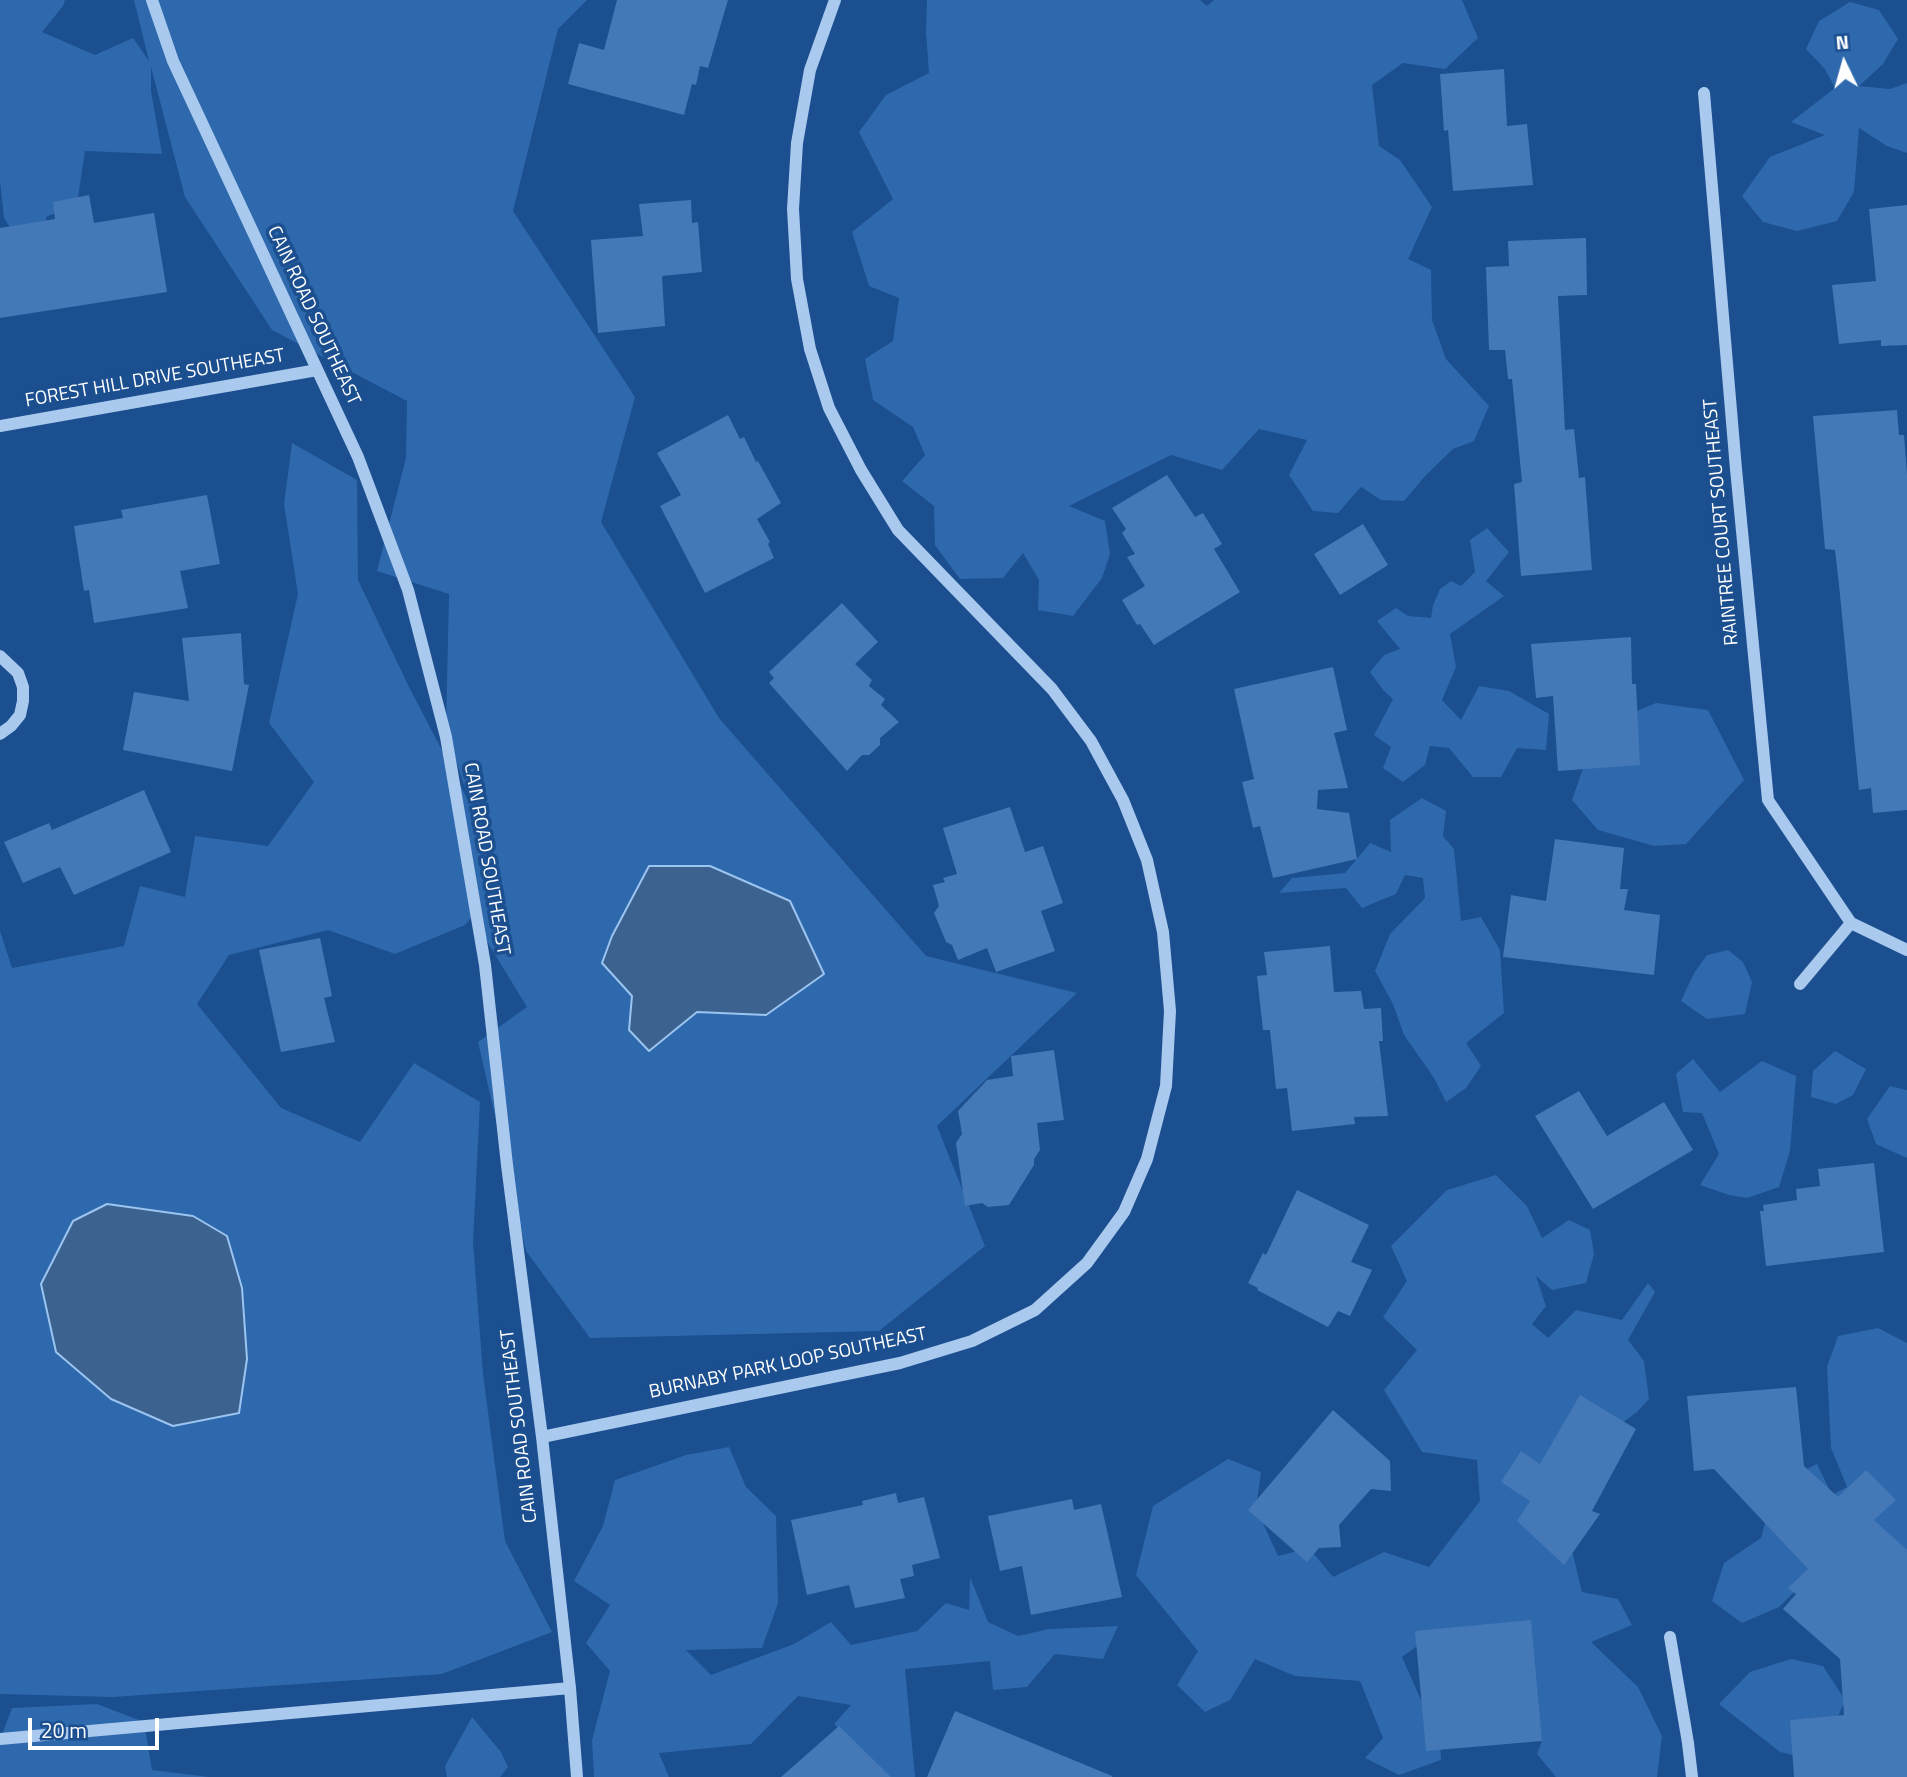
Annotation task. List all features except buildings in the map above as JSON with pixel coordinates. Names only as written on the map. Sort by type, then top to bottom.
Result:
[{"type":"street","name":"CAIN ROAD SOUTHEAST","points":[[152,0],[173,61],[358,457],[408,590],[446,737],[485,965],[542,1437],[570,1688],[577,1777]]},
{"type":"street","name":"BURNABY PARK LOOP SOUTHEAST","points":[[542,1437],[900,1363],[972,1341],[1035,1310],[1087,1263],[1124,1212],[1147,1159],[1166,1086],[1170,1011],[1163,932],[1147,860],[1123,800],[1091,741],[1052,690],[898,530],[861,470],[830,408],[810,349],[797,279],[793,209],[797,143],[810,71],[835,0]]},
{"type":"street","name":"RAINTREE COURT SOUTHEAST","points":[[1704,93],[1735,459],[1768,800],[1851,923]]},
{"type":"street","name":"FOREST HILL DRIVE SOUTHEAST","points":[[0,426],[317,370]]},
{"type":"street","points":[[0,656],[18,673],[23,687],[23,701],[20,715],[0,734]]},
{"type":"street","points":[[1800,984],[1851,923],[1907,950]]},
{"type":"street","points":[[1670,1637],[1692,1777]]},
{"type":"street","points":[[0,1739],[570,1688]]},
{"type":"shaded area","points":[[0,0],[65,0],[42,32],[95,55],[133,38],[149,61],[134,0],[587,0],[558,29],[513,211],[635,397],[601,522],[719,718],[926,956],[1077,993],[937,1126],[985,1246],[879,1331],[590,1338],[526,1251],[478,1042],[527,1007],[472,917],[465,925],[395,954],[328,930],[229,955],[197,1004],[281,1108],[360,1142],[414,1063],[480,1102],[473,1242],[483,1374],[505,1541],[552,1632],[442,1674],[113,1697],[0,1694],[0,931],[12,968],[124,946],[140,886],[185,897],[195,836],[268,846],[314,782],[269,723],[298,594],[284,504],[292,443],[357,480],[358,580],[409,687],[470,804],[446,729],[449,594],[377,571],[406,458],[407,401],[272,330],[185,197],[151,67],[151,91],[162,154],[85,151],[77,204],[46,217],[46,260],[31,260],[4,218],[0,181]],"holes":[[[632,996],[766,1015],[697,1012],[649,1051],[629,1030]]]},
{"type":"shaded area","points":[[927,0],[1200,0],[1207,6],[1214,0],[1462,0],[1478,38],[1445,69],[1403,63],[1372,85],[1379,146],[1400,160],[1432,207],[1408,259],[1431,270],[1432,320],[1446,359],[1489,406],[1474,441],[1453,449],[1404,501],[1381,500],[1361,487],[1338,513],[1313,511],[1289,475],[1307,440],[1259,429],[1222,470],[1171,455],[1069,506],[1105,521],[1110,554],[1102,578],[1073,616],[1038,610],[1039,580],[1023,553],[1003,578],[960,579],[935,545],[934,506],[902,481],[925,455],[913,427],[873,400],[865,359],[893,341],[899,298],[869,286],[852,232],[893,199],[859,132],[886,95],[929,73]]},
{"type":"shaded area","points":[[1850,2],[1879,10],[1898,39],[1883,64],[1859,86],[1890,89],[1907,83],[1907,153],[1887,146],[1859,128],[1854,192],[1837,221],[1797,231],[1763,222],[1742,196],[1770,157],[1825,135],[1791,122],[1835,88],[1825,69],[1806,49],[1819,21]]},
{"type":"shaded area","points":[[1487,528],[1509,552],[1486,581],[1504,596],[1450,634],[1456,667],[1442,700],[1461,720],[1479,686],[1509,691],[1549,714],[1546,750],[1517,748],[1501,777],[1473,777],[1449,748],[1430,746],[1425,765],[1403,782],[1383,768],[1391,747],[1374,735],[1393,699],[1370,672],[1384,655],[1400,649],[1377,621],[1396,608],[1408,616],[1431,618],[1440,589],[1451,581],[1461,586],[1475,572],[1470,540]]},
{"type":"shaded area","points":[[1656,703],[1708,710],[1744,780],[1686,844],[1654,846],[1598,830],[1572,800],[1597,728]]},
{"type":"shaded area","points":[[1422,798],[1446,811],[1443,836],[1454,849],[1461,921],[1481,917],[1500,950],[1504,1013],[1466,1043],[1481,1066],[1466,1088],[1446,1102],[1434,1078],[1404,1035],[1393,1004],[1375,971],[1390,934],[1425,898],[1423,878],[1405,875],[1396,894],[1362,908],[1346,888],[1279,893],[1292,878],[1345,873],[1370,843],[1391,852],[1390,820]]},
{"type":"shaded area","points":[[649,866],[710,866],[790,901],[824,974],[766,1015],[697,1012],[649,1051],[629,1030],[632,996],[602,963],[612,936]]},
{"type":"shaded area","points":[[1728,950],[1743,962],[1752,982],[1745,1014],[1707,1019],[1681,1001],[1694,973],[1707,955]]},
{"type":"shaded area","points":[[1835,1051],[1866,1069],[1853,1095],[1836,1104],[1811,1097],[1813,1071]]},
{"type":"shaded area","points":[[1693,1059],[1720,1092],[1762,1061],[1796,1076],[1790,1151],[1779,1187],[1747,1198],[1700,1185],[1719,1154],[1702,1113],[1683,1112],[1676,1074]]},
{"type":"shaded area","points":[[1890,1086],[1907,1090],[1907,1158],[1876,1144],[1867,1119]]},
{"type":"shaded area","points":[[1496,1175],[1527,1206],[1542,1238],[1569,1220],[1590,1230],[1594,1254],[1586,1283],[1552,1290],[1536,1276],[1546,1306],[1532,1324],[1548,1338],[1576,1310],[1622,1320],[1648,1283],[1655,1292],[1628,1340],[1644,1361],[1649,1399],[1618,1426],[1566,1525],[1582,1592],[1618,1599],[1632,1625],[1591,1642],[1638,1687],[1662,1736],[1657,1777],[1556,1777],[1537,1754],[1542,1741],[1431,1636],[1402,1657],[1440,1743],[1441,1760],[1399,1775],[1365,1758],[1383,1738],[1360,1681],[1295,1676],[1255,1659],[1230,1700],[1205,1712],[1177,1685],[1198,1651],[1136,1575],[1153,1506],[1228,1459],[1261,1472],[1256,1508],[1278,1556],[1309,1548],[1333,1577],[1384,1552],[1429,1567],[1480,1501],[1477,1460],[1422,1452],[1384,1390],[1417,1350],[1383,1317],[1407,1281],[1391,1246],[1447,1190]]},
{"type":"shaded area","points":[[107,1204],[193,1216],[227,1236],[242,1288],[247,1359],[239,1413],[173,1426],[111,1399],[56,1352],[41,1284],[73,1221]]},
{"type":"shaded area","points":[[1878,1328],[1907,1343],[1907,1576],[1824,1579],[1792,1594],[1779,1607],[1742,1623],[1712,1601],[1724,1563],[1761,1538],[1772,1498],[1801,1472],[1817,1464],[1832,1495],[1847,1487],[1831,1448],[1827,1367],[1838,1336]]},
{"type":"shaded area","points":[[729,1447],[746,1487],[776,1516],[778,1603],[762,1648],[686,1650],[711,1675],[794,1644],[831,1622],[851,1645],[917,1631],[946,1603],[969,1610],[970,1577],[988,1622],[1018,1636],[1049,1629],[1118,1626],[1103,1659],[1055,1654],[1027,1687],[993,1690],[990,1661],[905,1669],[915,1777],[888,1777],[834,1724],[851,1705],[798,1696],[751,1744],[659,1753],[669,1777],[594,1777],[592,1740],[610,1671],[586,1643],[610,1605],[574,1581],[603,1526],[615,1480],[686,1455]]},
{"type":"shaded area","points":[[1791,1659],[1823,1666],[1845,1700],[1830,1736],[1811,1759],[1780,1752],[1719,1704],[1750,1672]]},
{"type":"shaded area","points":[[97,1704],[144,1722],[152,1770],[209,1777],[0,1777],[0,1740],[12,1708]]},
{"type":"shaded area","points":[[472,1717],[501,1752],[508,1767],[500,1777],[447,1777],[445,1766]]}]
